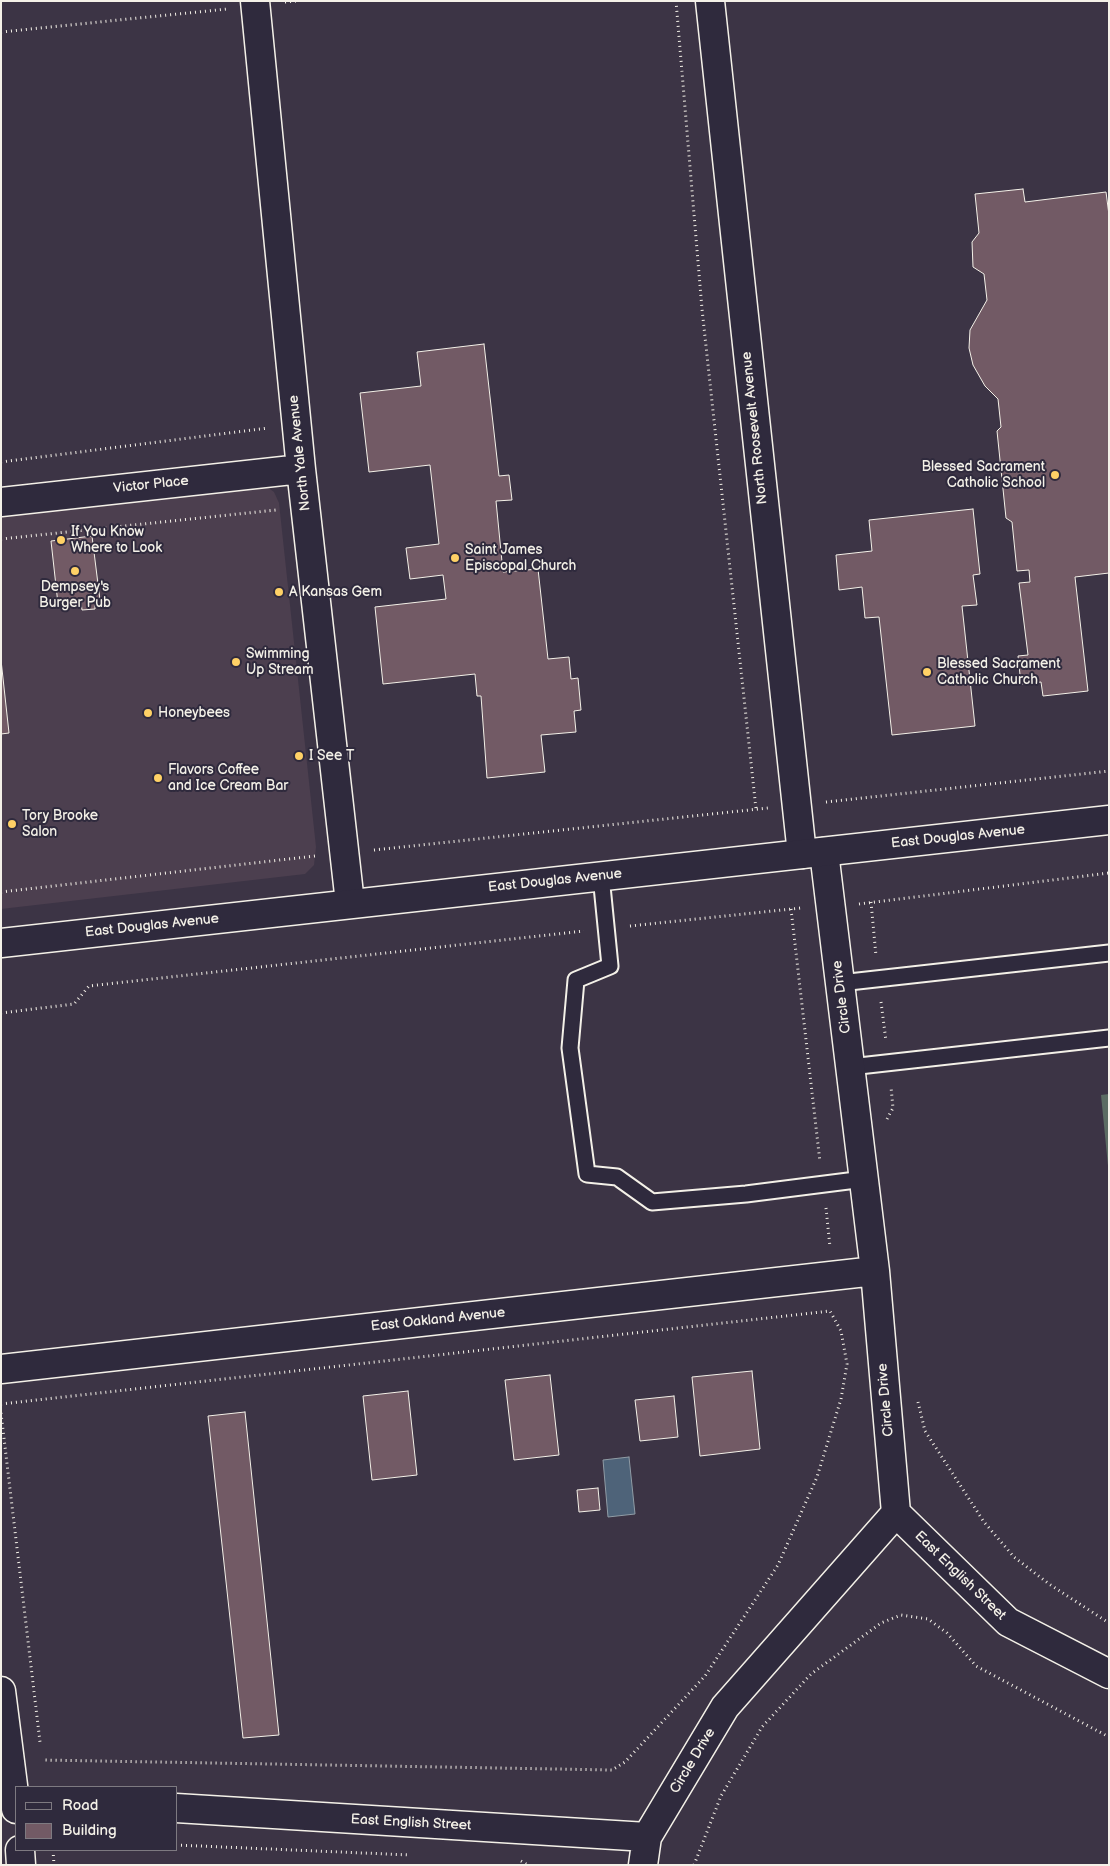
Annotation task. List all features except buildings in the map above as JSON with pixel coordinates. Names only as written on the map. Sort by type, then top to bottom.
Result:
[{"type":"street","name":"North Roosevelt Avenue","points":[[710,1],[797,805],[813,853]]},
{"type":"street","name":"North Yale Avenue","points":[[255,3],[301,469],[350,904]]},
{"type":"street","name":"Victor Place","points":[[1,502],[301,469]]},
{"type":"street","name":"East Douglas Avenue","points":[[1,943],[1109,820]]},
{"type":"street","name":"Circle Drive","points":[[643,1865],[647,1837],[726,1707],[896,1513],[875,1271],[831,907],[813,853]]},
{"type":"street","name":"East Oakland Avenue","points":[[1,1369],[875,1271]]},
{"type":"street","name":"East English Street","points":[[896,1513],[1008,1622],[1109,1674]]},
{"type":"street","points":[[1,1691],[15,1795]]},
{"type":"street","name":"East English Street","points":[[178,1808],[647,1837]]},
{"type":"street","points":[[20,1851],[21,1865]]},
{"type":"lane","points":[[601,876],[610,966],[576,980],[570,1048],[587,1174],[617,1177],[652,1202],[823,1185],[864,1179]]},
{"type":"lane","points":[[840,983],[1109,952]]},
{"type":"lane","points":[[850,1068],[1109,1038]]},
{"type":"path","points":[[1,32],[255,3],[297,1]]},
{"type":"path","points":[[676,1],[702,309],[756,809]]},
{"type":"path","points":[[1,462],[270,427]]},
{"type":"path","points":[[1,539],[279,510]]},
{"type":"path","points":[[1,892],[1109,771]]},
{"type":"path","points":[[1,1013],[74,1004],[89,986],[791,909],[831,907],[1109,873]]},
{"type":"path","points":[[871,902],[893,1108],[883,1126]]},
{"type":"path","points":[[791,909],[834,1275],[836,1294],[834,1317]]},
{"type":"path","points":[[1,1404],[830,1311],[841,1331],[847,1364],[841,1399],[817,1477],[778,1565],[705,1676],[625,1762],[612,1770],[42,1760]]},
{"type":"path","points":[[917,1397],[925,1431],[984,1522],[1014,1557],[1048,1584],[1109,1624]]},
{"type":"path","points":[[1,1412],[43,1769]]},
{"type":"path","points":[[694,1865],[721,1796],[762,1727],[811,1674],[881,1623],[901,1615],[928,1619],[947,1633],[976,1666],[1109,1737]]},
{"type":"path","points":[[178,1845],[420,1855]]},
{"type":"path","points":[[53,1851],[54,1865]]},
{"type":"path","points":[[516,1860],[528,1865]]},
{"type":"shaded area","points":[[263,484],[274,492],[279,503],[316,847],[314,865],[305,874],[1,909],[1,514]]},
{"type":"green space","points":[[1109,1094],[1109,1176],[1101,1095]]},
{"type":"water","points":[[629,1457],[635,1514],[608,1517],[603,1460]]},
{"type":"place","name":"Blessed Sacrament Catholic School","points":[[1055,475]]},
{"type":"place","name":"If You Know Where to Look","points":[[61,540]]},
{"type":"place","name":"Saint James Episcopal Church","points":[[455,558]]},
{"type":"place","name":"Dempsey's Burger Pub","points":[[75,571]]},
{"type":"place","name":"A Kansas Gem","points":[[279,592]]},
{"type":"place","name":"Swimming Up Stream","points":[[236,662]]},
{"type":"place","name":"Blessed Sacrament Catholic Church","points":[[927,672]]},
{"type":"place","name":"Honeybees","points":[[148,713]]},
{"type":"place","name":"I See T","points":[[299,756]]},
{"type":"place","name":"Flavors Coffee and Ice Cream Bar","points":[[158,778]]},
{"type":"place","name":"Tory Brooke Salon","points":[[12,824]]}]
